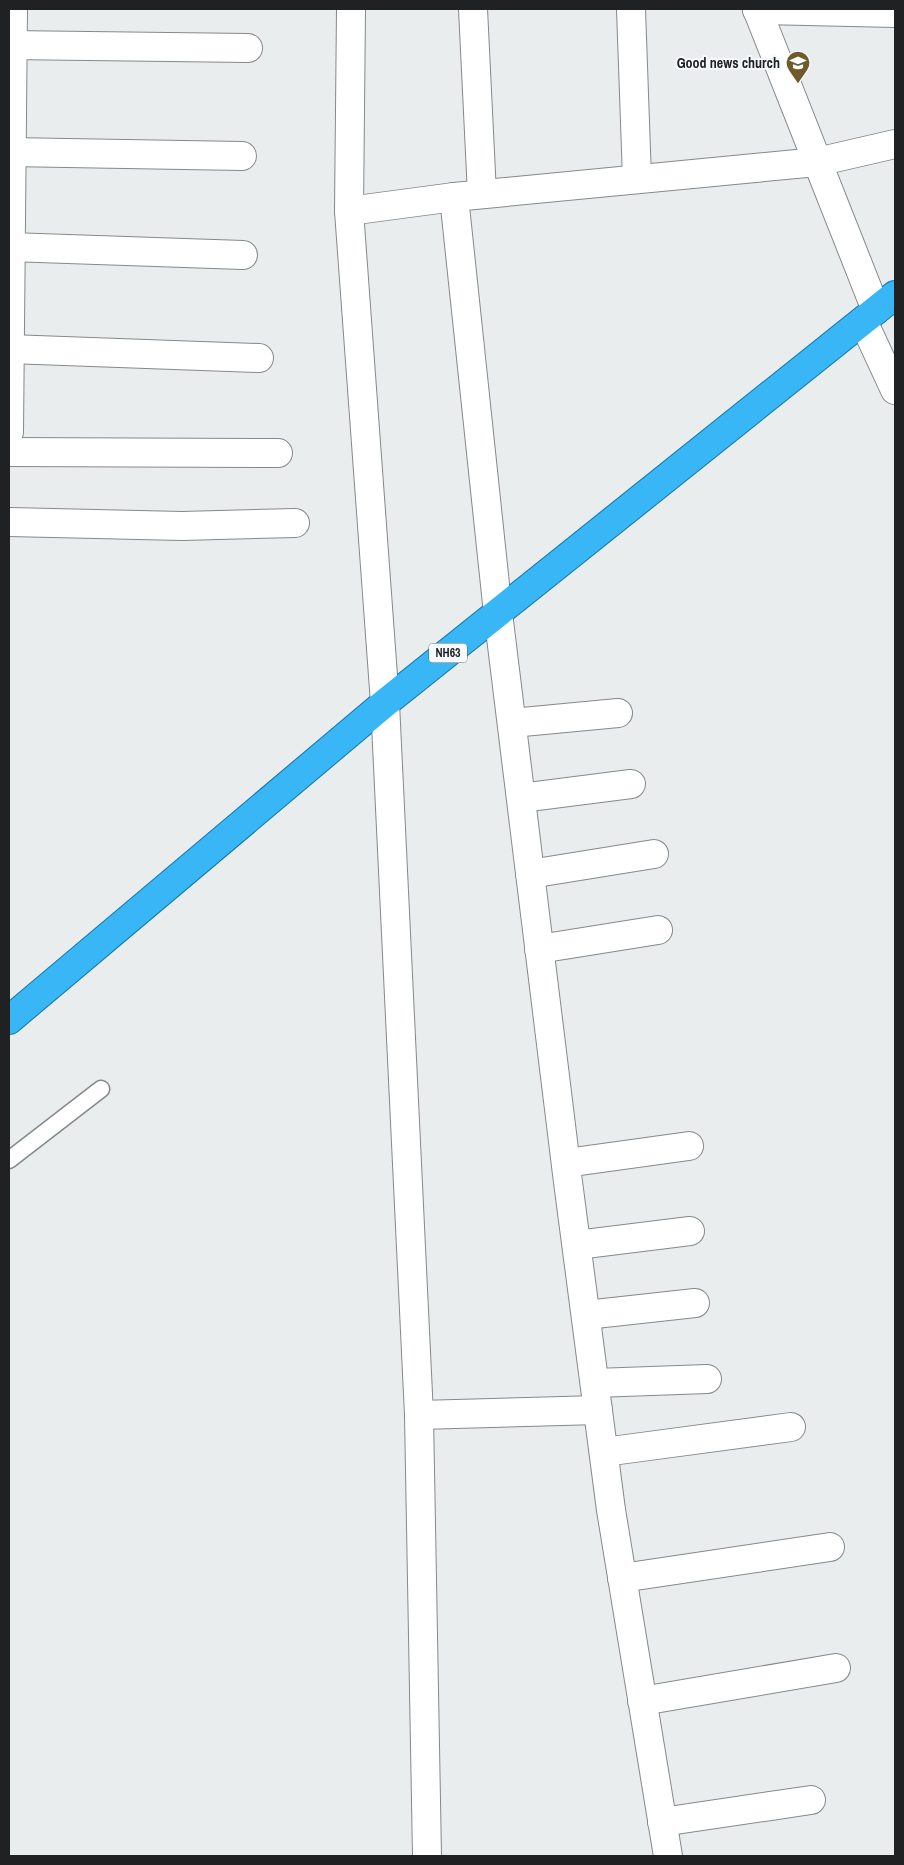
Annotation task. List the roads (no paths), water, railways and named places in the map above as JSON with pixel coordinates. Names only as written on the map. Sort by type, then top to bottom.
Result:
[{"type":"highway","name":"NH63","points":[[9,1020],[386,703],[878,309]]},
{"type":"street","points":[[9,432],[11,45],[13,9]]},
{"type":"street","points":[[351,9],[349,211],[386,703],[419,1415],[427,1856]]},
{"type":"street","points":[[473,9],[482,194]]},
{"type":"street","points":[[631,9],[637,179]]},
{"type":"street","points":[[895,12],[757,9],[878,309],[895,390]]},
{"type":"street","points":[[11,45],[248,48]]},
{"type":"street","points":[[349,211],[482,194],[818,162],[895,144]]},
{"type":"street","points":[[10,152],[242,156]]},
{"type":"street","points":[[454,197],[498,612],[576,1245],[611,1510],[668,1856]]},
{"type":"street","points":[[10,247],[243,255]]},
{"type":"street","points":[[9,349],[259,358]]},
{"type":"street","points":[[9,452],[278,453]]},
{"type":"street","points":[[9,522],[182,526],[295,523]]},
{"type":"street","points":[[512,723],[618,713]]},
{"type":"street","points":[[521,798],[631,784]]},
{"type":"street","points":[[530,874],[654,854]]},
{"type":"street","points":[[540,949],[658,930]]},
{"type":"street","points":[[566,1163],[689,1146]]},
{"type":"street","points":[[576,1245],[690,1231]]},
{"type":"street","points":[[586,1316],[695,1303]]},
{"type":"street","points":[[594,1383],[707,1379]]},
{"type":"street","points":[[419,1415],[598,1410]]},
{"type":"street","points":[[604,1452],[791,1427]]},
{"type":"street","points":[[622,1578],[830,1547]]},
{"type":"street","points":[[642,1701],[836,1668]]},
{"type":"street","points":[[662,1822],[810,1800]]},
{"type":"lane","points":[[9,1160],[102,1089]]},
{"type":"place","name":"Good news church","points":[[798,84]]}]
